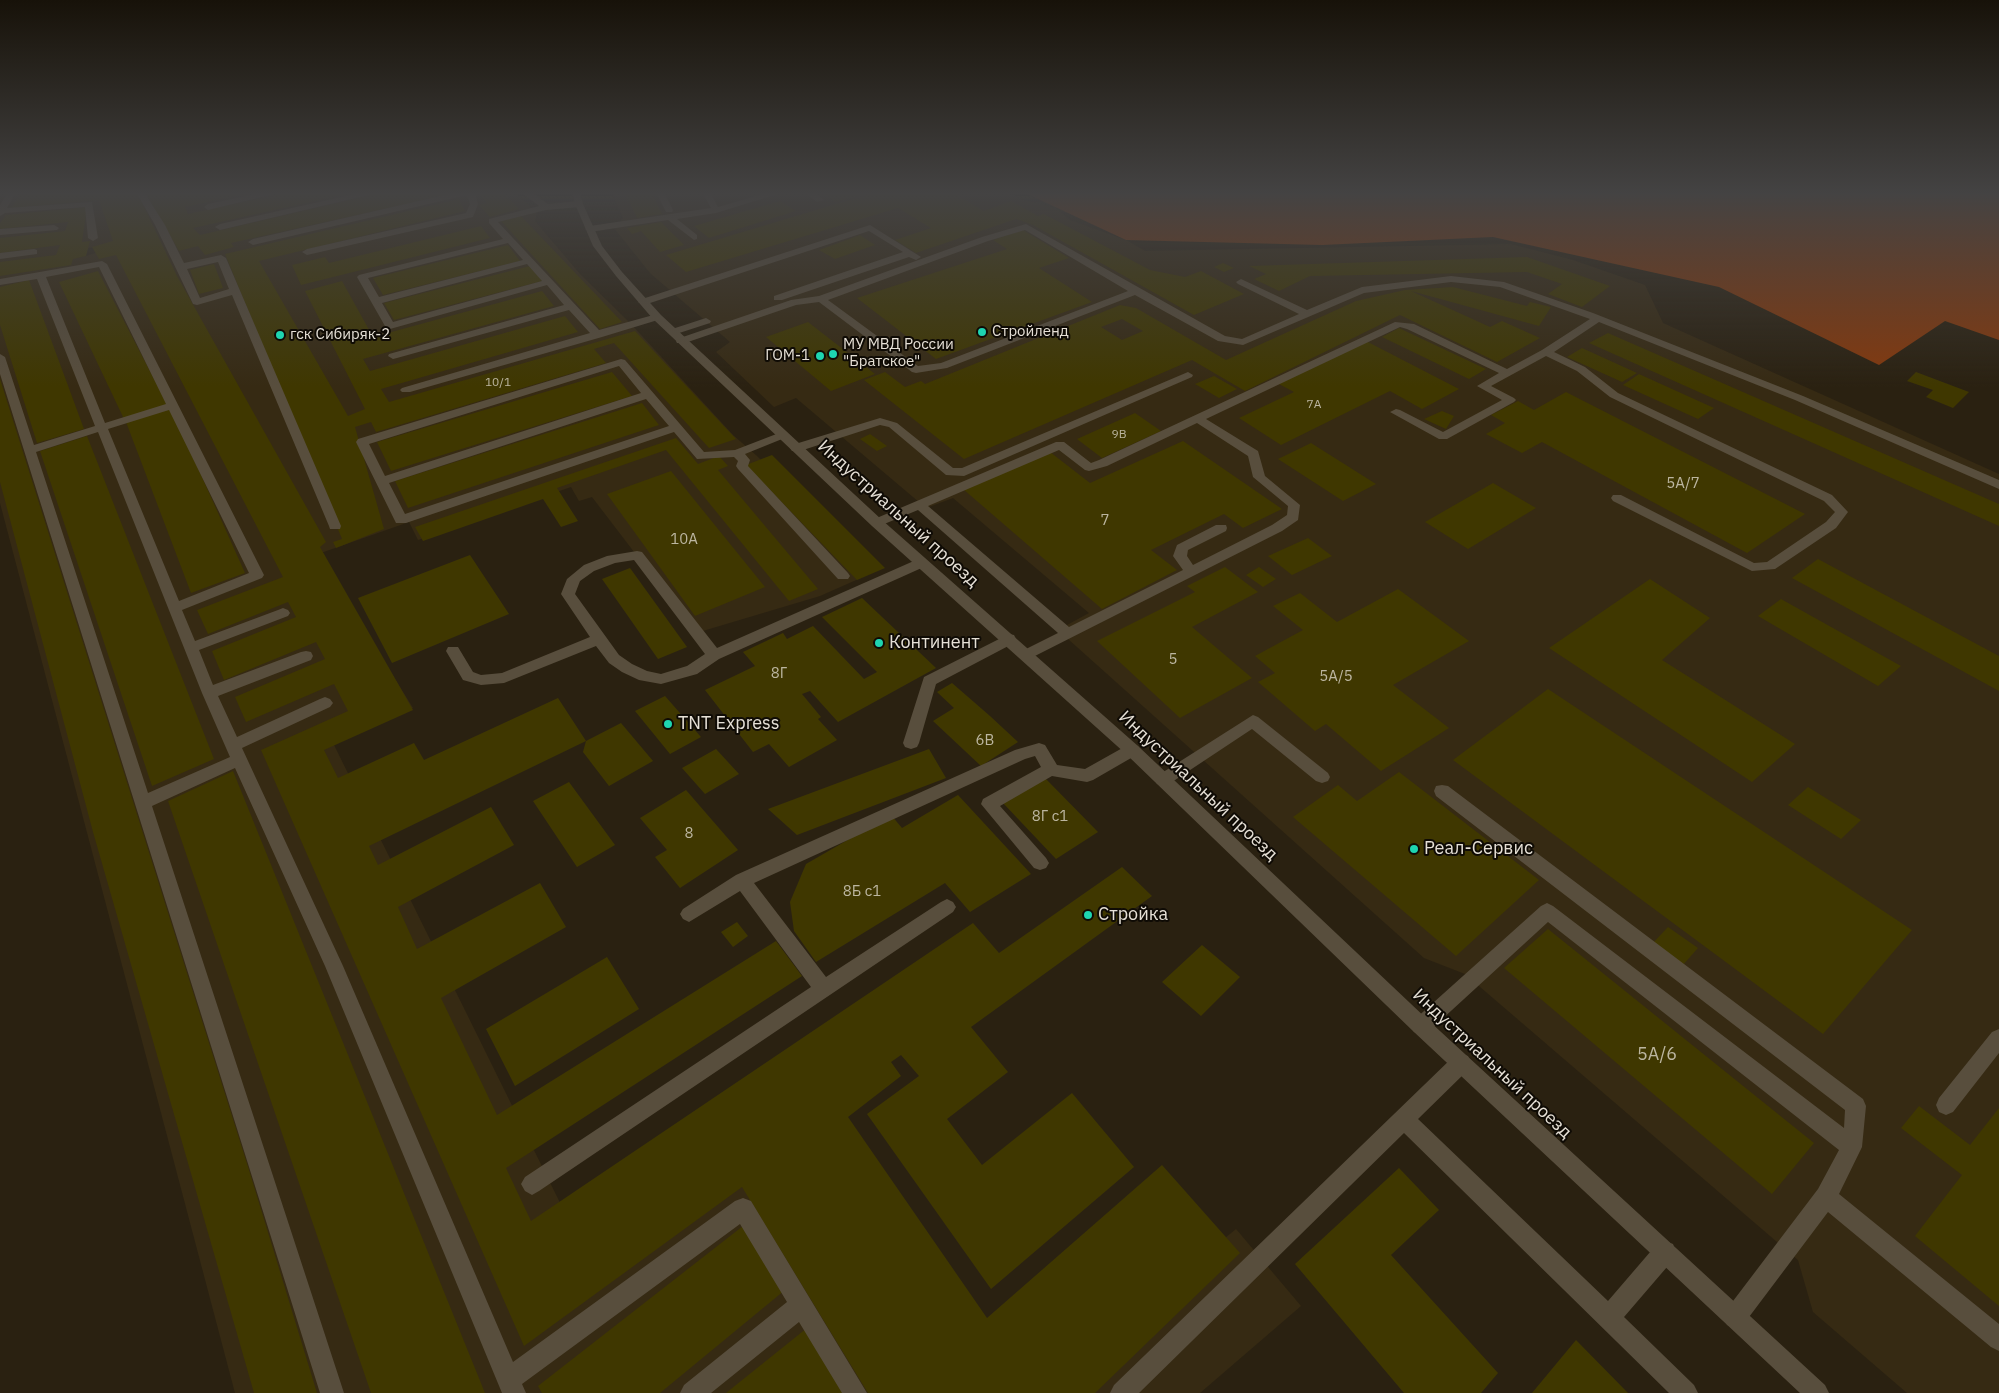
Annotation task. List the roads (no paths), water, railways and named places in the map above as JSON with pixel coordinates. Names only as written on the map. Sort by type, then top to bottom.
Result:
[{"type":"street","points":[[175,257],[197,302],[234,291]]},
{"type":"street","points":[[441,257],[362,277],[390,326],[548,282]]},
{"type":"street","points":[[525,257],[598,335]]},
{"type":"street","name":"Индустриальный проезд","points":[[607,257],[657,317],[796,448],[921,563],[1132,750],[1421,1026],[1817,1393]]},
{"type":"street","points":[[643,302],[781,257]]},
{"type":"street","points":[[677,336],[766,302],[896,257]]},
{"type":"street","points":[[917,257],[924,262]]},
{"type":"street","points":[[766,302],[795,302],[821,299],[939,257]]},
{"type":"street","points":[[1077,257],[1222,339],[1243,342],[1362,290],[1452,279],[1501,284],[1597,319],[1799,398],[1999,484]]},
{"type":"street","points":[[180,267],[222,258],[234,291],[335,526]]},
{"type":"street","points":[[376,301],[529,261]]},
{"type":"street","points":[[0,282],[102,264],[257,575],[174,608]]},
{"type":"street","points":[[40,275],[209,693],[334,966],[511,1386],[743,1208],[855,1393]]},
{"type":"street","points":[[1241,282],[1307,314]]},
{"type":"street","points":[[821,299],[916,370],[943,366],[1136,292]]},
{"type":"street","points":[[677,336],[795,302]]},
{"type":"street","points":[[393,356],[571,306]]},
{"type":"street","points":[[406,390],[657,317]]},
{"type":"street","points":[[1396,412],[1442,437],[1510,400],[1483,386],[1546,352],[1597,319]]},
{"type":"street","points":[[877,523],[1060,445],[1089,467],[1104,463],[1399,324],[1410,326],[1507,373]]},
{"type":"street","points":[[1546,352],[1581,369],[1614,395],[1828,498],[1842,512],[1831,525],[1770,566],[1752,567],[1618,498]]},
{"type":"street","points":[[0,357],[332,1393]]},
{"type":"street","points":[[677,427],[401,520],[362,442],[622,362],[677,427],[701,456],[737,453],[783,435]]},
{"type":"street","points":[[796,448],[880,421],[893,425],[950,472],[964,472],[1188,375]]},
{"type":"street","points":[[382,481],[649,394]]},
{"type":"street","points":[[30,450],[172,406]]},
{"type":"street","points":[[1027,655],[1277,528],[1293,517],[1294,505],[1259,477],[1254,454],[1198,418]]},
{"type":"street","points":[[737,453],[744,460],[742,466],[843,576]]},
{"type":"street","points":[[920,505],[1068,634]]},
{"type":"street","points":[[1192,571],[1184,564],[1180,556],[1182,548],[1221,528]]},
{"type":"street","points":[[714,655],[637,555],[612,559],[589,568],[574,580],[568,594],[614,658],[627,668],[644,676],[661,679],[692,670],[714,655],[921,563]]},
{"type":"street","points":[[191,648],[283,613]]},
{"type":"street","points":[[453,651],[468,676],[481,680],[504,678],[599,639]]},
{"type":"street","points":[[911,743],[929,681],[1009,639]]},
{"type":"street","points":[[209,693],[306,656]]},
{"type":"street","points":[[144,802],[325,703]]},
{"type":"street","points":[[1163,780],[1253,721],[1322,778]]},
{"type":"street","points":[[689,914],[742,880],[1021,754],[1039,749],[1051,770]]},
{"type":"street","points":[[1040,863],[989,804],[1051,770],[1087,776],[1132,750]]},
{"type":"street","points":[[1442,790],[1856,1106],[1852,1147],[1826,1197],[1735,1317]]},
{"type":"street","points":[[742,880],[824,990]]},
{"type":"street","points":[[532,1184],[947,908]]},
{"type":"street","points":[[1421,1026],[1547,911],[1852,1147]]},
{"type":"street","points":[[1946,1105],[1999,1038]]},
{"type":"street","points":[[1122,1393],[1461,1063]]},
{"type":"street","points":[[1404,1119],[1686,1393]]},
{"type":"street","points":[[1826,1197],[1999,1339]]},
{"type":"street","points":[[1608,1318],[1665,1252]]},
{"type":"street","points":[[692,1393],[802,1305]]},
{"type":"place","name":"Стройленд","points":[[982,332]]},
{"type":"place","name":"гск Сибиряк-2","points":[[280,335]]},
{"type":"place","name":"МУ МВД России \"Братское\"","points":[[833,354]]},
{"type":"place","name":"ГОМ-1","points":[[820,356]]},
{"type":"place","name":"Континент","points":[[879,643]]},
{"type":"place","name":"TNT Express","points":[[668,724]]},
{"type":"place","name":"Реал-Сервис","points":[[1414,849]]},
{"type":"place","name":"Стройка","points":[[1088,915]]}]
